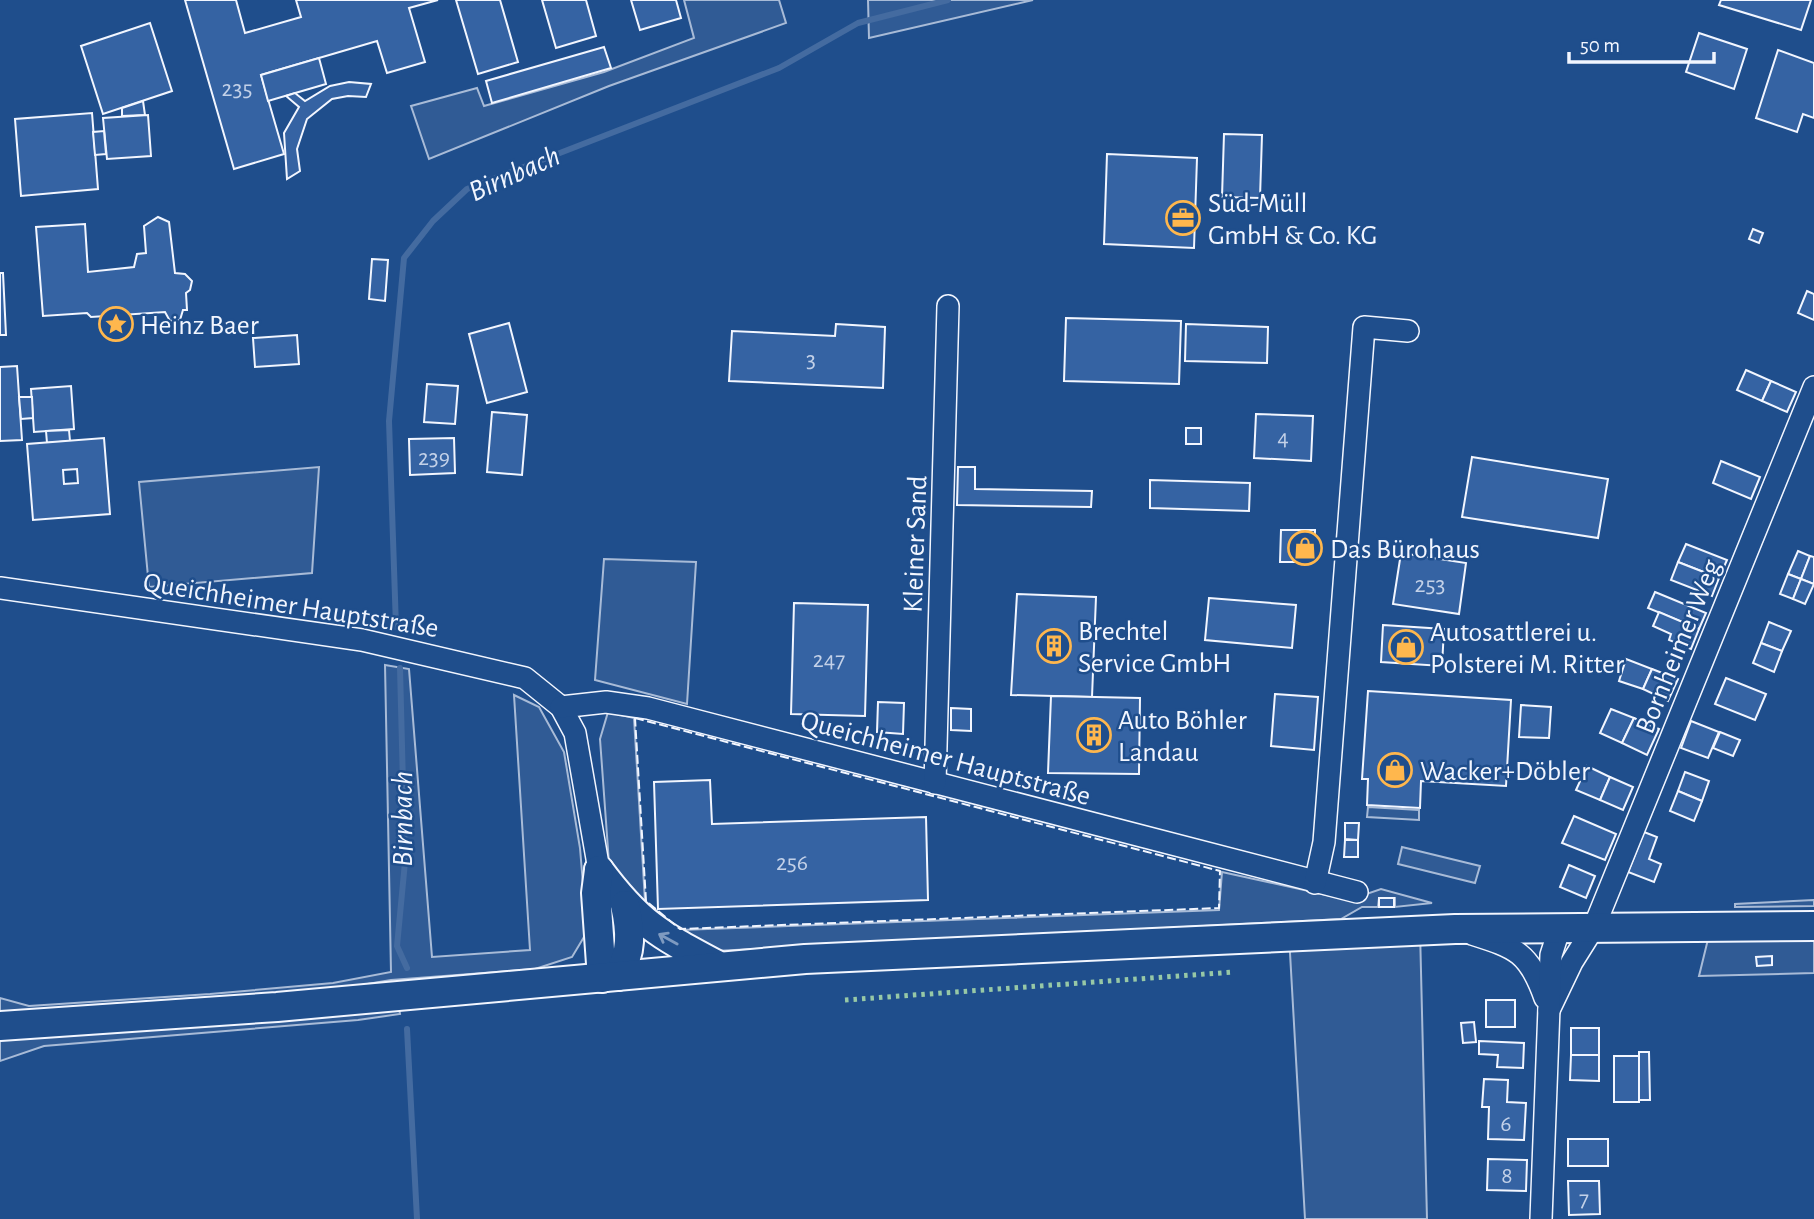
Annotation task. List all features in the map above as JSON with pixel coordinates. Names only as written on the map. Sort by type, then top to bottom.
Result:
[{"type":"main road","points":[[599,870],[625,905],[656,932],[717,965]]},
{"type":"main road","points":[[599,870],[596,893],[610,977]]},
{"type":"main road","points":[[610,977],[629,955],[631,943],[625,905]]},
{"type":"main road","points":[[0,1026],[276,1007],[717,965],[1455,929],[1814,926]]},
{"type":"street","name":"Kleiner Sand","points":[[935,783],[948,306]]},
{"type":"street","points":[[1315,883],[1324,842],[1364,327],[1408,331]]},
{"type":"street","name":"Bornheimer Weg","points":[[1549,1010],[1572,962],[1594,927],[1814,387]]},
{"type":"street","name":"Queichheimer Hauptstraße","points":[[0,588],[317,632],[421,651],[525,678],[561,706],[575,733],[599,870]]},
{"type":"street","name":"Queichheimer Hauptstraße","points":[[561,706],[606,702],[648,708],[1357,892]]},
{"type":"street","points":[[1541,1219],[1551,955],[1560,927]]},
{"type":"street","points":[[1455,929],[1502,943],[1527,959],[1536,973],[1549,1010]]},
{"type":"shaded area","points":[[684,0],[779,0],[786,23],[609,86],[429,159],[411,106],[477,88],[484,106],[604,72],[694,38]]},
{"type":"shaded area","points":[[868,0],[1033,0],[869,38]]},
{"type":"shaded area","points":[[319,467],[312,573],[149,587],[139,482]]},
{"type":"shaded area","points":[[604,559],[696,562],[687,704],[595,680]]},
{"type":"shaded area","points":[[385,665],[409,669],[432,957],[530,950],[514,695],[539,707],[564,752],[580,848],[587,932],[572,957],[535,969],[391,980],[326,991],[0,1016],[0,998],[29,1006],[210,994],[333,983],[391,972]]},
{"type":"shaded area","points":[[608,712],[634,718],[645,901],[680,930],[1219,910],[1222,872],[1349,900],[1381,889],[1432,903],[1395,907],[1395,898],[1379,898],[1378,907],[1362,907],[1341,919],[695,952],[643,917],[609,863],[600,739]]},
{"type":"shaded area","points":[[1368,807],[1419,810],[1419,820],[1367,817]]},
{"type":"shaded area","points":[[1402,847],[1480,866],[1475,883],[1398,864]]},
{"type":"shaded area","points":[[1814,900],[1814,906],[1735,907],[1735,904]]},
{"type":"shaded area","points":[[1814,926],[1814,973],[1699,976],[1711,927]]},
{"type":"shaded area","points":[[1420,930],[1427,1219],[1305,1219],[1289,935]]},
{"type":"shaded area","points":[[399,1008],[400,1014],[358,1020],[44,1046],[0,1061],[0,1035]]},
{"type":"building","points":[[185,0],[236,0],[245,33],[301,17],[296,0],[438,0],[409,8],[425,62],[387,73],[377,41],[261,75],[284,154],[234,169]]},
{"type":"building","points":[[456,0],[500,0],[518,62],[478,74]]},
{"type":"building","points":[[542,0],[586,0],[596,36],[556,48]]},
{"type":"building","points":[[631,0],[676,0],[681,18],[640,30]]},
{"type":"building","points":[[1721,0],[1811,0],[1801,30],[1719,5]]},
{"type":"building","points":[[150,23],[172,91],[103,114],[81,46]]},
{"type":"building","points":[[1699,33],[1747,49],[1734,89],[1686,72]]},
{"type":"building","points":[[604,47],[611,68],[492,103],[486,81]]},
{"type":"building","points":[[1778,50],[1814,63],[1814,118],[1803,114],[1797,132],[1756,118]]},
{"type":"building","points":[[319,58],[326,84],[268,101],[261,75]]},
{"type":"building","points":[[349,82],[371,84],[366,97],[332,99],[307,119],[297,149],[300,171],[287,179],[284,133],[299,107],[286,96],[295,93],[305,101],[330,86]]},
{"type":"building","points":[[143,101],[145,115],[122,116],[122,108]]},
{"type":"building","points":[[92,113],[98,189],[21,196],[15,119]]},
{"type":"building","points":[[148,115],[151,156],[107,159],[103,118]]},
{"type":"building","points":[[104,131],[106,154],[95,155],[93,132]]},
{"type":"building","points":[[1224,134],[1262,135],[1260,198],[1222,197]]},
{"type":"building","points":[[1107,154],[1197,158],[1194,248],[1104,244]]},
{"type":"building","points":[[158,217],[169,222],[175,273],[185,274],[192,281],[190,290],[186,293],[187,310],[183,310],[180,320],[170,321],[165,312],[91,317],[87,313],[43,316],[36,227],[85,224],[88,272],[134,267],[137,254],[146,253],[144,226]]},
{"type":"building","points":[[1753,229],[1763,233],[1759,243],[1749,239]]},
{"type":"building","points":[[372,259],[388,260],[385,301],[369,299]]},
{"type":"building","points":[[0,273],[3,273],[6,335],[0,335]]},
{"type":"building","points":[[1807,291],[1814,294],[1814,320],[1798,313]]},
{"type":"building","points":[[1066,318],[1181,321],[1179,384],[1064,381]]},
{"type":"building","points":[[509,323],[527,392],[487,403],[469,334]]},
{"type":"building","points":[[836,324],[885,327],[883,388],[729,381],[732,331],[835,336]]},
{"type":"building","points":[[1186,324],[1268,327],[1267,363],[1185,361]]},
{"type":"building","points":[[297,335],[299,364],[255,367],[253,338]]},
{"type":"building","points":[[17,366],[22,440],[0,441],[0,367]]},
{"type":"building","points":[[1746,370],[1771,381],[1762,401],[1737,390]]},
{"type":"building","points":[[1771,381],[1796,392],[1787,412],[1762,401]]},
{"type":"building","points":[[427,384],[458,386],[455,424],[424,422]]},
{"type":"building","points":[[71,386],[74,429],[34,432],[31,389]]},
{"type":"building","points":[[19,397],[32,397],[33,418],[21,419]]},
{"type":"building","points":[[492,412],[527,415],[522,475],[487,472]]},
{"type":"building","points":[[1256,414],[1313,416],[1311,461],[1254,458]]},
{"type":"building","points":[[1186,428],[1201,428],[1201,444],[1186,444]]},
{"type":"building","points":[[69,430],[70,441],[47,443],[46,431]]},
{"type":"building","points":[[104,438],[110,514],[33,520],[27,444]],"holes":[[[77,469],[78,483],[64,484],[63,470]]]},
{"type":"building","points":[[454,438],[455,473],[410,475],[409,439]]},
{"type":"building","points":[[1472,457],[1608,479],[1598,538],[1462,517]]},
{"type":"building","points":[[1721,461],[1760,477],[1751,499],[1713,483]]},
{"type":"building","points":[[958,467],[975,467],[975,489],[1092,491],[1091,507],[957,505]]},
{"type":"building","points":[[1150,480],[1250,483],[1249,511],[1150,508]]},
{"type":"building","points":[[1281,530],[1315,530],[1314,562],[1280,562]]},
{"type":"building","points":[[1686,544],[1727,560],[1719,578],[1678,562]]},
{"type":"building","points":[[1798,551],[1810,556],[1801,579],[1788,574]]},
{"type":"building","points":[[1401,553],[1466,563],[1459,614],[1393,604]]},
{"type":"building","points":[[1810,556],[1814,557],[1814,584],[1801,579]]},
{"type":"building","points":[[1678,562],[1719,578],[1712,596],[1671,580]]},
{"type":"building","points":[[1788,574],[1801,579],[1793,599],[1780,594]]},
{"type":"building","points":[[1801,579],[1814,584],[1805,604],[1793,599]]},
{"type":"building","points":[[1655,592],[1706,613],[1699,629],[1648,608]]},
{"type":"building","name":"Brechtel Service GmbH","points":[[1017,594],[1096,597],[1092,697],[1011,695]]},
{"type":"building","points":[[1209,598],[1296,605],[1292,648],[1205,640]]},
{"type":"building","points":[[794,603],[868,605],[865,716],[791,714]]},
{"type":"building","points":[[1659,612],[1699,629],[1691,649],[1669,640],[1671,634],[1653,626]]},
{"type":"building","points":[[1769,622],[1791,631],[1782,651],[1761,643]]},
{"type":"building","points":[[1383,625],[1444,629],[1442,666],[1381,662]]},
{"type":"building","points":[[1761,643],[1782,651],[1774,672],[1753,663]]},
{"type":"building","points":[[1626,659],[1652,669],[1643,689],[1619,681]]},
{"type":"building","points":[[1652,669],[1678,679],[1668,701],[1643,689]]},
{"type":"building","points":[[1726,678],[1766,694],[1755,720],[1715,704]]},
{"type":"building","points":[[1368,691],[1511,700],[1506,786],[1421,781],[1420,808],[1367,805],[1368,779],[1362,779]]},
{"type":"building","points":[[1275,694],[1318,697],[1314,750],[1271,746]]},
{"type":"building","name":"Auto Böhler Landau","points":[[1051,696],[1140,698],[1139,774],[1048,773]]},
{"type":"building","points":[[878,702],[904,703],[903,734],[877,732]]},
{"type":"building","points":[[1521,705],[1551,707],[1549,738],[1519,737]]},
{"type":"building","points":[[951,708],[971,709],[971,731],[951,730]]},
{"type":"building","points":[[1611,709],[1634,718],[1622,743],[1600,733]]},
{"type":"building","points":[[1634,718],[1659,729],[1647,755],[1622,743]]},
{"type":"building","points":[[1691,721],[1719,732],[1708,758],[1681,748]]},
{"type":"building","points":[[1720,732],[1740,740],[1733,756],[1713,748]]},
{"type":"building","points":[[1587,766],[1610,777],[1600,800],[1576,790]]},
{"type":"building","points":[[1685,772],[1709,781],[1702,801],[1678,791]]},
{"type":"building","points":[[1610,777],[1633,787],[1623,810],[1600,800]]},
{"type":"building","points":[[710,780],[712,824],[926,817],[928,900],[658,909],[654,782]]},
{"type":"building","points":[[1678,791],[1702,801],[1694,821],[1670,811]]},
{"type":"building","points":[[1574,816],[1616,834],[1605,860],[1562,843]]},
{"type":"building","points":[[1345,823],[1359,823],[1358,840],[1345,839]]},
{"type":"building","points":[[1644,832],[1657,837],[1649,859],[1661,864],[1654,882],[1628,872]]},
{"type":"building","points":[[1345,840],[1358,840],[1358,857],[1344,857]]},
{"type":"building","points":[[1569,865],[1595,876],[1586,898],[1560,887]]},
{"type":"building","points":[[1379,898],[1394,898],[1394,907],[1379,907]]},
{"type":"building","points":[[1772,956],[1772,965],[1757,966],[1756,957]]},
{"type":"building","points":[[1486,1000],[1515,1000],[1515,1027],[1486,1027]]},
{"type":"building","points":[[1474,1022],[1476,1042],[1463,1043],[1461,1023]]},
{"type":"building","points":[[1571,1028],[1599,1028],[1599,1055],[1571,1055]]},
{"type":"building","points":[[1479,1041],[1524,1043],[1523,1068],[1497,1067],[1498,1055],[1479,1054]]},
{"type":"building","points":[[1639,1052],[1649,1052],[1650,1100],[1639,1100]]},
{"type":"building","points":[[1571,1055],[1599,1055],[1599,1081],[1570,1080]]},
{"type":"building","points":[[1614,1056],[1639,1056],[1639,1102],[1614,1102]]},
{"type":"building","points":[[1484,1079],[1508,1080],[1507,1102],[1526,1103],[1524,1140],[1488,1139],[1489,1107],[1482,1107]]},
{"type":"building","points":[[1568,1139],[1608,1139],[1608,1166],[1568,1166]]},
{"type":"building","points":[[1488,1159],[1527,1160],[1526,1191],[1487,1190]]},
{"type":"building","points":[[1568,1181],[1599,1181],[1600,1214],[1569,1215]]},
{"type":"waterway","name":"Birnbach","points":[[396,627],[389,421],[404,258],[433,221],[467,189],[779,68],[858,23],[948,0]]},
{"type":"waterway","name":"Birnbach","points":[[400,668],[405,862],[397,946],[407,968]]},
{"type":"waterway","name":"Birnbach","points":[[407,1029],[417,1219]]},
{"type":"hedge","points":[[845,1000],[1234,972]]},
{"type":"fence","points":[[635,718],[1220,871],[1219,908],[680,929],[646,901],[635,718]]},
{"type":"place","name":"Süd-Müll GmbH & Co. KG","points":[[1183,218]]},
{"type":"place","name":"Heinz Baer","points":[[116,324]]},
{"type":"place","name":"Das Bürohaus","points":[[1305,548]]},
{"type":"place","name":"Brechtel Service GmbH","points":[[1054,646]]},
{"type":"place","name":"Autosattlerei u. Polsterei M. Ritter","points":[[1406,647]]},
{"type":"place","name":"Auto Böhler Landau","points":[[1094,735]]},
{"type":"place","name":"Wacker+Döbler","points":[[1395,770]]}]
